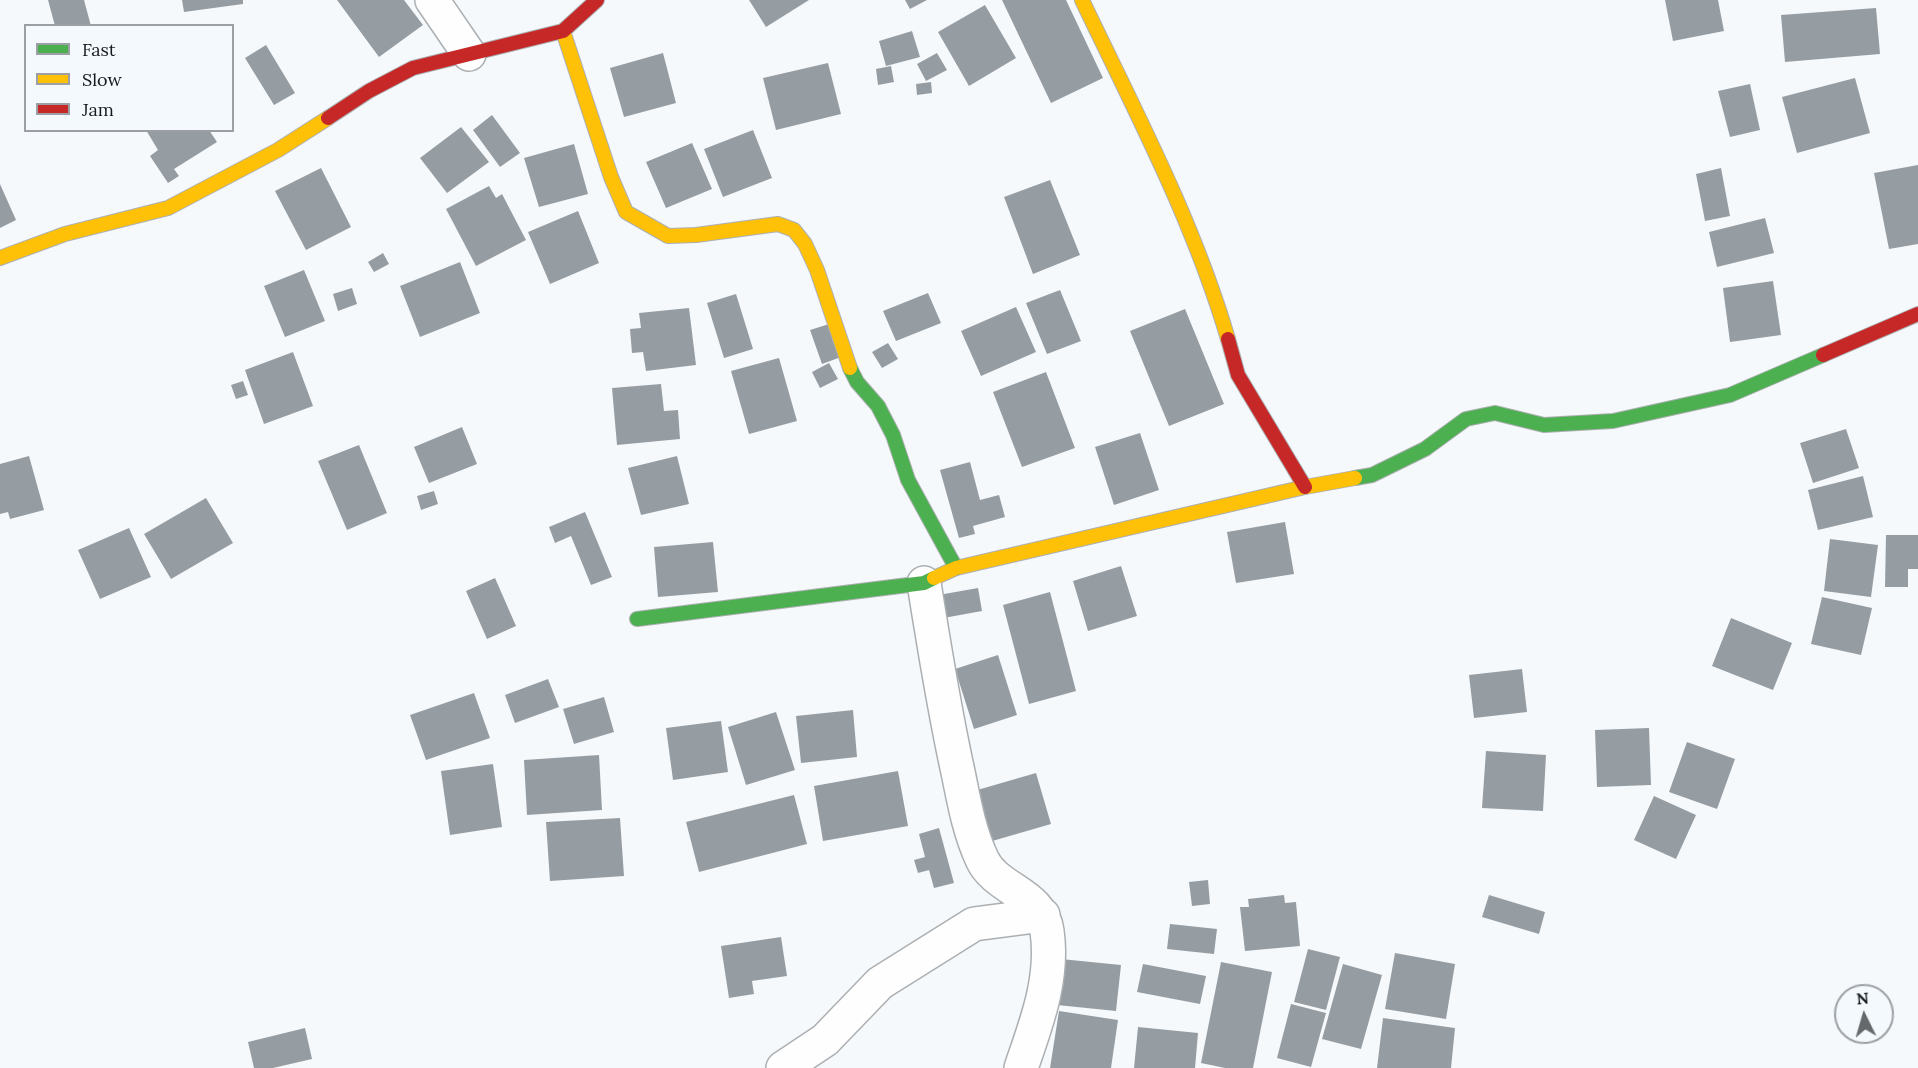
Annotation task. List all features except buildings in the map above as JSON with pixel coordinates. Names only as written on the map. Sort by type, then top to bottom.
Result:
[{"type":"street","points":[[432,0],[470,54]]},
{"type":"street","points":[[0,258],[65,234],[168,208],[278,150],[369,91],[413,68],[563,31],[597,0]]},
{"type":"street","points":[[1082,0],[1184,215],[1216,299],[1238,375],[1305,486]]},
{"type":"street","points":[[563,31],[611,177],[626,212],[668,236],[696,235],[778,224],[794,230],[805,244],[817,270],[845,356],[857,382],[878,406],[893,435],[908,480],[956,568]]},
{"type":"street","points":[[637,618],[924,583],[956,568],[1305,486],[1372,475],[1425,449],[1466,419],[1495,414],[1544,425],[1613,421],[1730,395],[1918,314]]},
{"type":"street","points":[[924,583],[951,743],[969,825],[983,862],[1002,881],[1029,898],[1043,915],[1047,930],[1048,949],[1043,1002],[1021,1068]]},
{"type":"street","points":[[783,1068],[825,1040],[880,983],[974,924],[1043,915]]},
{"type":"traffic: fast","points":[[1355,478],[1372,475],[1425,449],[1466,419],[1495,413],[1544,425],[1613,421],[1730,395],[1823,355]]},
{"type":"traffic: fast","points":[[850,368],[857,382],[878,406],[893,435],[908,480],[956,568]]},
{"type":"traffic: fast","points":[[637,619],[924,583],[934,578]]},
{"type":"traffic: slow","points":[[1082,0],[1162,166],[1198,251],[1228,339]]},
{"type":"traffic: slow","points":[[563,31],[611,177],[626,212],[668,236],[696,235],[778,224],[794,230],[805,244],[817,270],[850,368]]},
{"type":"traffic: slow","points":[[0,258],[65,234],[168,208],[278,150],[328,118]]},
{"type":"traffic: slow","points":[[934,578],[956,568],[1305,487],[1355,478]]},
{"type":"traffic: jam","points":[[328,118],[369,91],[413,68],[563,31],[597,0]]},
{"type":"traffic: jam","points":[[1823,355],[1918,314]]},
{"type":"traffic: jam","points":[[1228,339],[1238,375],[1305,487]]}]
